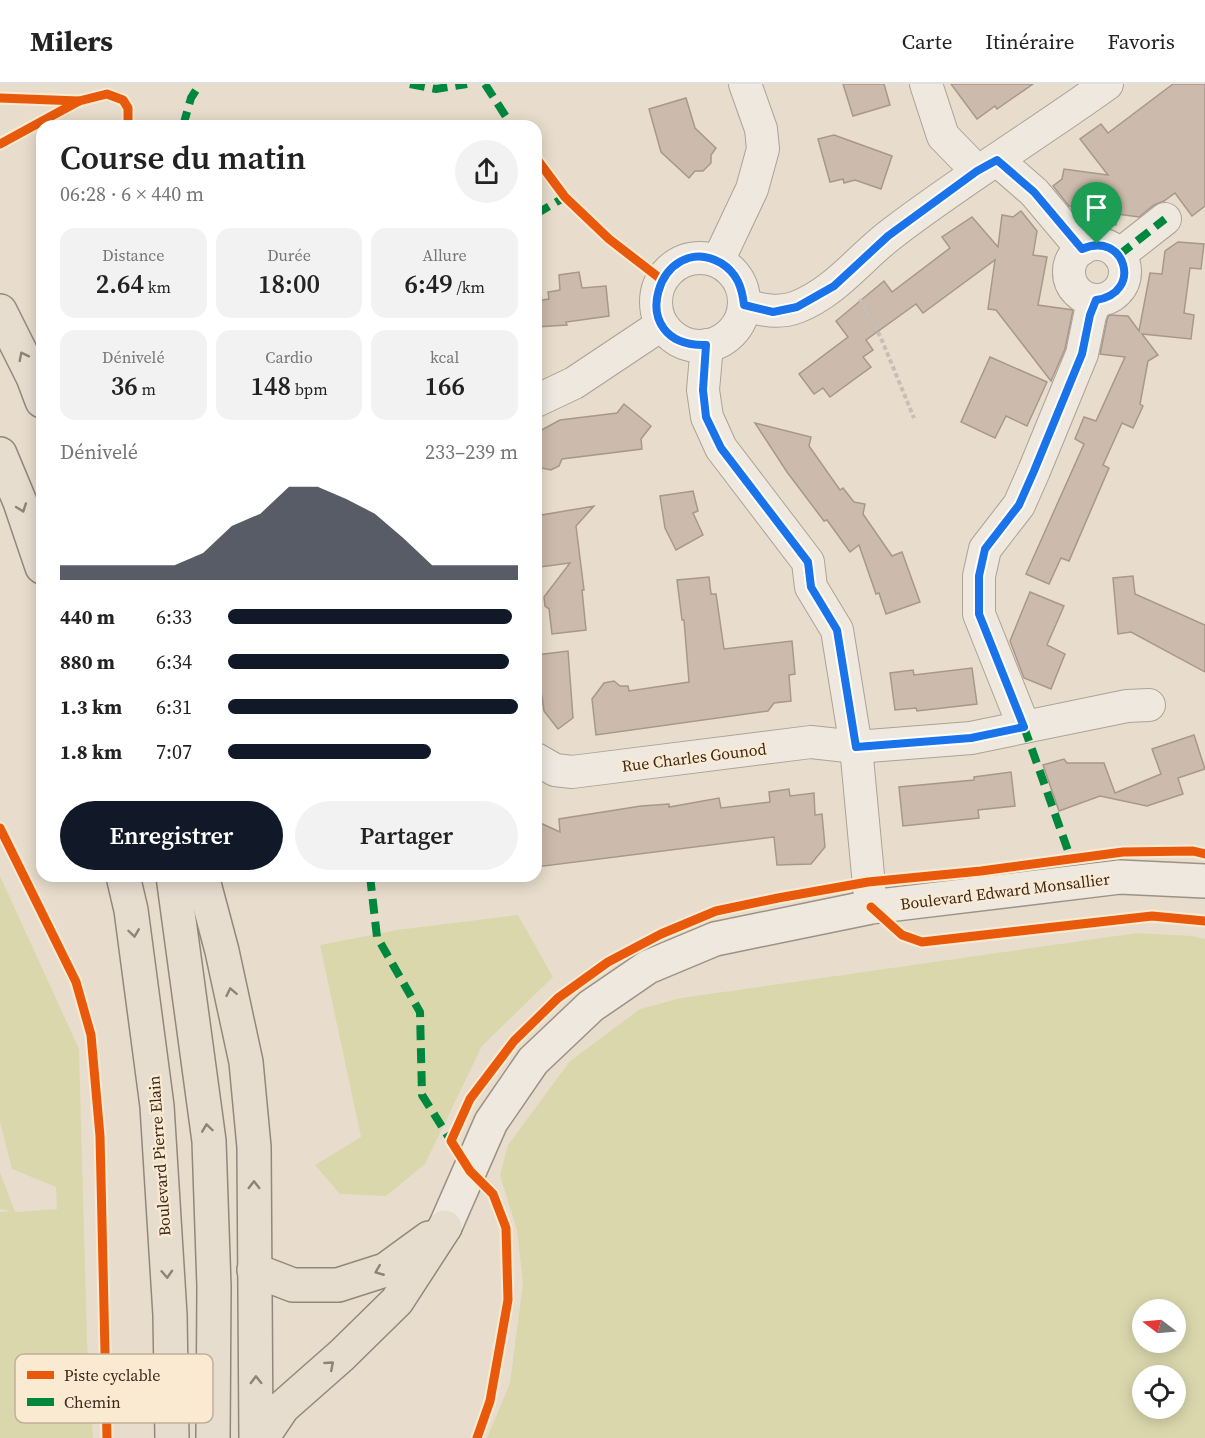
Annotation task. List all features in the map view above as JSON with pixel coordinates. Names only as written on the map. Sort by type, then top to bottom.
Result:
[{"type":"main road","points":[[0,311],[36,385]]},
{"type":"main road","points":[[0,454],[36,549]]},
{"type":"main road","name":"Boulevard Pierre Elain","points":[[124,882],[131,910],[157,1106],[171,1354]]},
{"type":"main road","points":[[174,882],[209,1141],[214,1287],[213,1438]]},
{"type":"main road","points":[[204,882],[222,951],[246,1062],[254,1147],[256,1438]]},
{"type":"main road","points":[[255,1270],[293,1285],[338,1285],[385,1270],[445,1227]]},
{"type":"main road","points":[[262,1438],[283,1407],[342,1355],[397,1301],[445,1227]]},
{"type":"main road","name":"Boulevard Pierre Elain","points":[[172,1423],[172,1438]]},
{"type":"street","points":[[718,261],[752,189],[763,149],[761,129],[745,84]]},
{"type":"street","points":[[926,84],[943,136],[987,166],[1034,192],[1082,249]]},
{"type":"street","points":[[744,305],[773,312],[797,307],[834,286],[888,236],[1107,84]]},
{"type":"street","points":[[1119,255],[1165,219]]},
{"type":"street","points":[[1097,244],[1113,249],[1119,255],[1125,272],[1120,289],[1113,295],[1096,300],[1080,294],[1070,280],[1069,271],[1071,263],[1082,249],[1097,244]]},
{"type":"street","points":[[693,258],[706,258],[718,261],[738,279],[743,292],[744,305],[741,320],[732,332],[720,341],[694,346],[672,336],[661,325],[656,303],[657,291],[670,269],[693,258]]},
{"type":"street","points":[[1024,727],[979,614],[979,576],[985,549],[1019,505],[1082,354],[1090,315],[1096,300]]},
{"type":"street","points":[[542,398],[574,382],[661,325]]},
{"type":"street","points":[[706,345],[703,390],[706,417],[721,448],[808,562],[811,587],[837,630],[856,747],[871,907]]},
{"type":"street","name":"Rue Charles Gounod","points":[[542,762],[555,770],[572,772],[811,742],[856,747],[971,738],[1127,705],[1149,705]]},
{"type":"street","name":"Boulevard Edward Monsallier","points":[[445,1227],[490,1122],[533,1061],[591,1006],[648,967],[715,939],[871,907],[1120,877],[1205,881]]},
{"type":"path","points":[[846,276],[881,338],[914,418]]},
{"type":"shaded area","points":[[0,876],[79,1049],[88,1354],[15,1354],[15,1423],[92,1423],[93,1438],[0,1438],[0,1212],[10,1211],[0,1209],[0,1172],[15,1212],[57,1209],[56,1187],[12,1169],[0,1122]]},
{"type":"shaded area","points":[[518,915],[553,977],[482,1046],[425,1164],[386,1196],[340,1194],[315,1165],[361,1137],[320,945],[397,930]]},
{"type":"shaded area","points":[[1137,933],[1192,936],[1205,939],[1205,1438],[487,1438],[510,1383],[523,1282],[517,1231],[500,1175],[508,1145],[570,1061],[640,1009],[681,998]]},
{"type":"building","points":[[843,84],[884,84],[890,105],[853,116]]},
{"type":"building","points":[[951,84],[1033,84],[997,109],[995,106],[977,119]]},
{"type":"building","points":[[1173,84],[1205,84],[1205,206],[1192,216],[1175,193],[1139,217],[1117,214],[1116,225],[1092,222],[1092,210],[1069,206],[1053,186],[1062,179],[1064,169],[1108,175],[1080,139],[1101,124],[1108,133]]},
{"type":"building","points":[[686,98],[695,128],[716,148],[711,155],[711,163],[703,171],[695,171],[689,178],[661,152],[649,109]]},
{"type":"building","points":[[834,135],[892,156],[881,189],[855,180],[844,183],[843,179],[830,182],[818,139]]},
{"type":"building","points":[[1021,211],[1037,231],[1033,255],[1047,257],[1038,305],[1073,310],[1065,349],[1051,381],[996,310],[988,309],[995,260],[923,313],[916,304],[866,340],[873,350],[863,357],[871,367],[830,397],[823,388],[814,394],[799,374],[848,337],[836,321],[884,281],[892,292],[950,248],[942,237],[972,217],[998,247],[1002,215],[1013,217]]},
{"type":"building","points":[[1178,242],[1204,244],[1201,269],[1190,268],[1184,313],[1194,315],[1191,339],[1142,334],[1158,355],[1148,361],[1140,404],[1143,406],[1133,428],[1122,423],[1103,465],[1109,468],[1069,561],[1061,558],[1049,584],[1026,574],[1084,444],[1075,439],[1084,417],[1096,421],[1125,357],[1100,354],[1107,320],[1109,315],[1128,316],[1139,331],[1150,273],[1162,274],[1165,251]]},
{"type":"building","points":[[579,272],[582,288],[606,286],[609,316],[566,322],[567,325],[542,327],[542,300],[549,299],[548,292],[560,290],[559,275]]},
{"type":"building","points":[[990,357],[1047,382],[1027,426],[1006,416],[995,438],[961,422]]},
{"type":"building","points":[[624,404],[651,426],[641,439],[642,449],[562,459],[559,466],[551,470],[542,468],[542,430],[560,420],[617,413]]},
{"type":"building","points":[[755,423],[811,437],[809,446],[840,490],[843,488],[854,502],[865,504],[863,514],[892,556],[902,552],[920,602],[886,614],[879,593],[876,594],[859,545],[850,552],[787,472]]},
{"type":"building","points":[[693,491],[698,511],[693,513],[703,535],[676,550],[665,528],[660,496]]},
{"type":"building","points":[[594,506],[576,526],[584,590],[582,590],[586,630],[552,634],[549,609],[545,606],[544,597],[570,563],[542,567],[542,515]]},
{"type":"building","points":[[1133,576],[1135,594],[1205,625],[1205,672],[1131,632],[1118,634],[1113,578]]},
{"type":"building","points":[[709,577],[711,594],[716,594],[724,649],[792,641],[795,674],[789,675],[791,701],[774,703],[768,711],[596,735],[592,699],[604,683],[614,681],[620,686],[628,686],[629,691],[689,682],[684,620],[682,620],[677,580]]},
{"type":"building","points":[[1030,592],[1064,606],[1047,645],[1065,654],[1051,689],[1024,678],[1010,641]]},
{"type":"building","points":[[568,651],[573,718],[558,729],[544,711],[542,654]]},
{"type":"building","points":[[972,668],[977,704],[917,711],[916,708],[895,710],[890,673],[913,670],[914,675]]},
{"type":"building","points":[[1194,735],[1205,769],[1178,778],[1183,794],[1147,806],[1100,796],[1059,811],[1043,765],[1064,759],[1067,763],[1104,763],[1115,793],[1161,774],[1152,749]]},
{"type":"building","points":[[1011,772],[1015,806],[978,810],[979,818],[903,826],[899,787],[974,780],[974,777]]},
{"type":"building","points":[[789,789],[790,796],[814,793],[815,815],[822,814],[825,847],[811,864],[777,865],[774,837],[542,866],[542,824],[560,832],[559,819],[641,806],[669,804],[669,807],[719,798],[721,808],[770,802],[769,792]]},
{"type":"marked path","points":[[185,120],[191,98],[200,84]]},
{"type":"marked path","points":[[410,84],[436,89],[467,84]]},
{"type":"marked path","points":[[485,84],[508,120]]},
{"type":"marked path","points":[[542,210],[565,197]]},
{"type":"marked path","points":[[1119,255],[1165,219]]},
{"type":"marked path","points":[[1024,727],[1071,859]]},
{"type":"marked path","points":[[371,882],[377,937],[420,1012],[422,1095],[451,1141]]},
{"type":"cycle path","points":[[44,120],[79,101],[107,94],[123,100],[128,108],[128,120]]},
{"type":"cycle path","points":[[0,98],[79,101]]},
{"type":"cycle path","points":[[0,144],[36,124]]},
{"type":"cycle path","points":[[542,166],[565,197],[609,239],[662,280]]},
{"type":"cycle path","points":[[0,828],[76,982],[91,1035],[100,1136],[105,1354]]},
{"type":"cycle path","points":[[477,1438],[490,1401],[508,1300],[506,1228],[493,1194],[470,1171],[451,1141],[470,1099],[514,1041],[558,998],[608,962],[661,934],[716,911],[868,882],[981,871],[1123,852],[1193,851],[1205,854]]},
{"type":"cycle path","points":[[871,907],[902,935],[922,942],[1152,916],[1205,921]]},
{"type":"cycle path","points":[[107,1423],[107,1438]]},
{"type":"route","points":[[997,160],[1034,192],[1082,249],[1097,244],[1113,249],[1119,255],[1125,272],[1124,280],[1120,289],[1113,295],[1096,300],[1090,315],[1082,354],[1034,471],[1019,505],[985,549],[979,576],[979,614],[1024,727],[971,738],[856,747],[837,630],[811,587],[808,562],[721,448],[706,417],[703,390],[706,345],[694,346],[682,342],[661,325],[656,303],[657,291],[662,280],[670,269],[681,262],[693,258],[706,258],[718,261],[738,279],[743,292],[744,305],[773,312],[797,307],[834,286],[888,236],[977,171],[997,160]]}]
